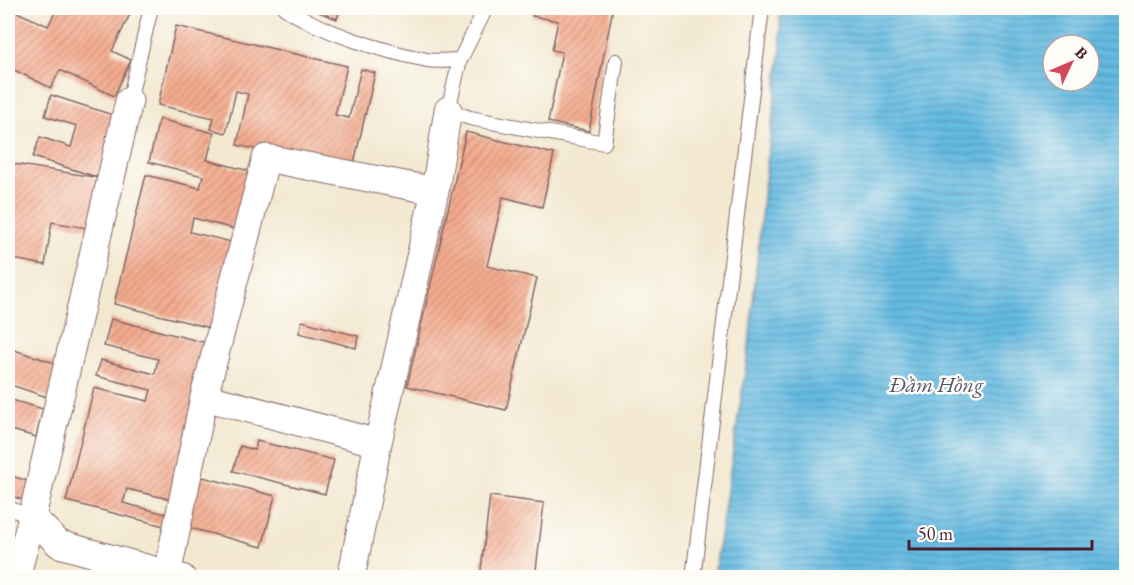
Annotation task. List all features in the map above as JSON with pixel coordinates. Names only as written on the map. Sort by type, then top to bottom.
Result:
[{"type":"street","points":[[16,578],[33,517],[129,101]]},
{"type":"street","points":[[351,578],[378,443],[435,191],[448,110]]},
{"type":"street","points":[[33,517],[59,544],[175,576],[204,397],[266,158],[435,191]]},
{"type":"street","points":[[204,397],[378,443]]},
{"type":"lane","points":[[129,101],[151,8]]},
{"type":"lane","points":[[285,8],[349,39],[429,60],[460,60]]},
{"type":"lane","points":[[486,8],[460,60],[448,110],[470,118],[604,143],[616,61]]},
{"type":"lane","points":[[693,578],[762,8]]},
{"type":"lane","points":[[8,508],[33,517]]},
{"type":"water","name":"Đầm Hồng","points":[[780,8],[1126,8],[1126,577],[714,577],[749,346],[763,196],[781,51]]},
{"type":"building","points":[[8,8],[48,26],[57,8],[133,8],[112,51],[131,60],[114,96],[60,70],[51,88],[8,67]]},
{"type":"building","points":[[308,8],[341,8],[337,19]]},
{"type":"building","points":[[534,8],[613,8],[589,131],[548,122],[562,52],[552,50],[558,21],[532,16]]},
{"type":"building","points":[[176,26],[347,66],[335,115],[349,118],[361,69],[375,73],[352,172],[237,145],[248,94],[236,91],[226,133],[211,129],[214,118],[158,105]]},
{"type":"building","points":[[51,95],[119,117],[100,178],[33,157],[40,137],[71,147],[77,126],[45,116]]},
{"type":"building","points":[[159,119],[214,133],[207,160],[257,173],[238,230],[193,218],[190,232],[240,244],[219,330],[114,304],[146,175],[200,188],[203,176],[149,162]]},
{"type":"building","points":[[466,132],[554,154],[542,207],[503,197],[487,266],[537,278],[506,410],[407,386]]},
{"type":"building","points":[[8,163],[100,178],[92,229],[52,222],[45,265],[8,258]]},
{"type":"building","points":[[111,319],[215,345],[177,501],[127,489],[123,503],[174,516],[172,528],[66,501],[94,388],[148,401],[151,390],[96,376],[101,360],[155,374],[158,359],[104,346]]},
{"type":"building","points":[[302,321],[358,336],[356,348],[299,333]]},
{"type":"building","points":[[8,348],[61,365],[50,398],[8,384]]},
{"type":"building","points":[[8,399],[43,409],[36,437],[8,429]]},
{"type":"building","points":[[257,441],[334,460],[325,494],[233,471],[240,446],[255,450]]},
{"type":"building","points":[[8,475],[35,483],[29,502],[8,495]]},
{"type":"building","points":[[199,476],[275,496],[262,547],[186,527]]},
{"type":"building","points":[[490,496],[544,503],[535,578],[480,578]]}]
